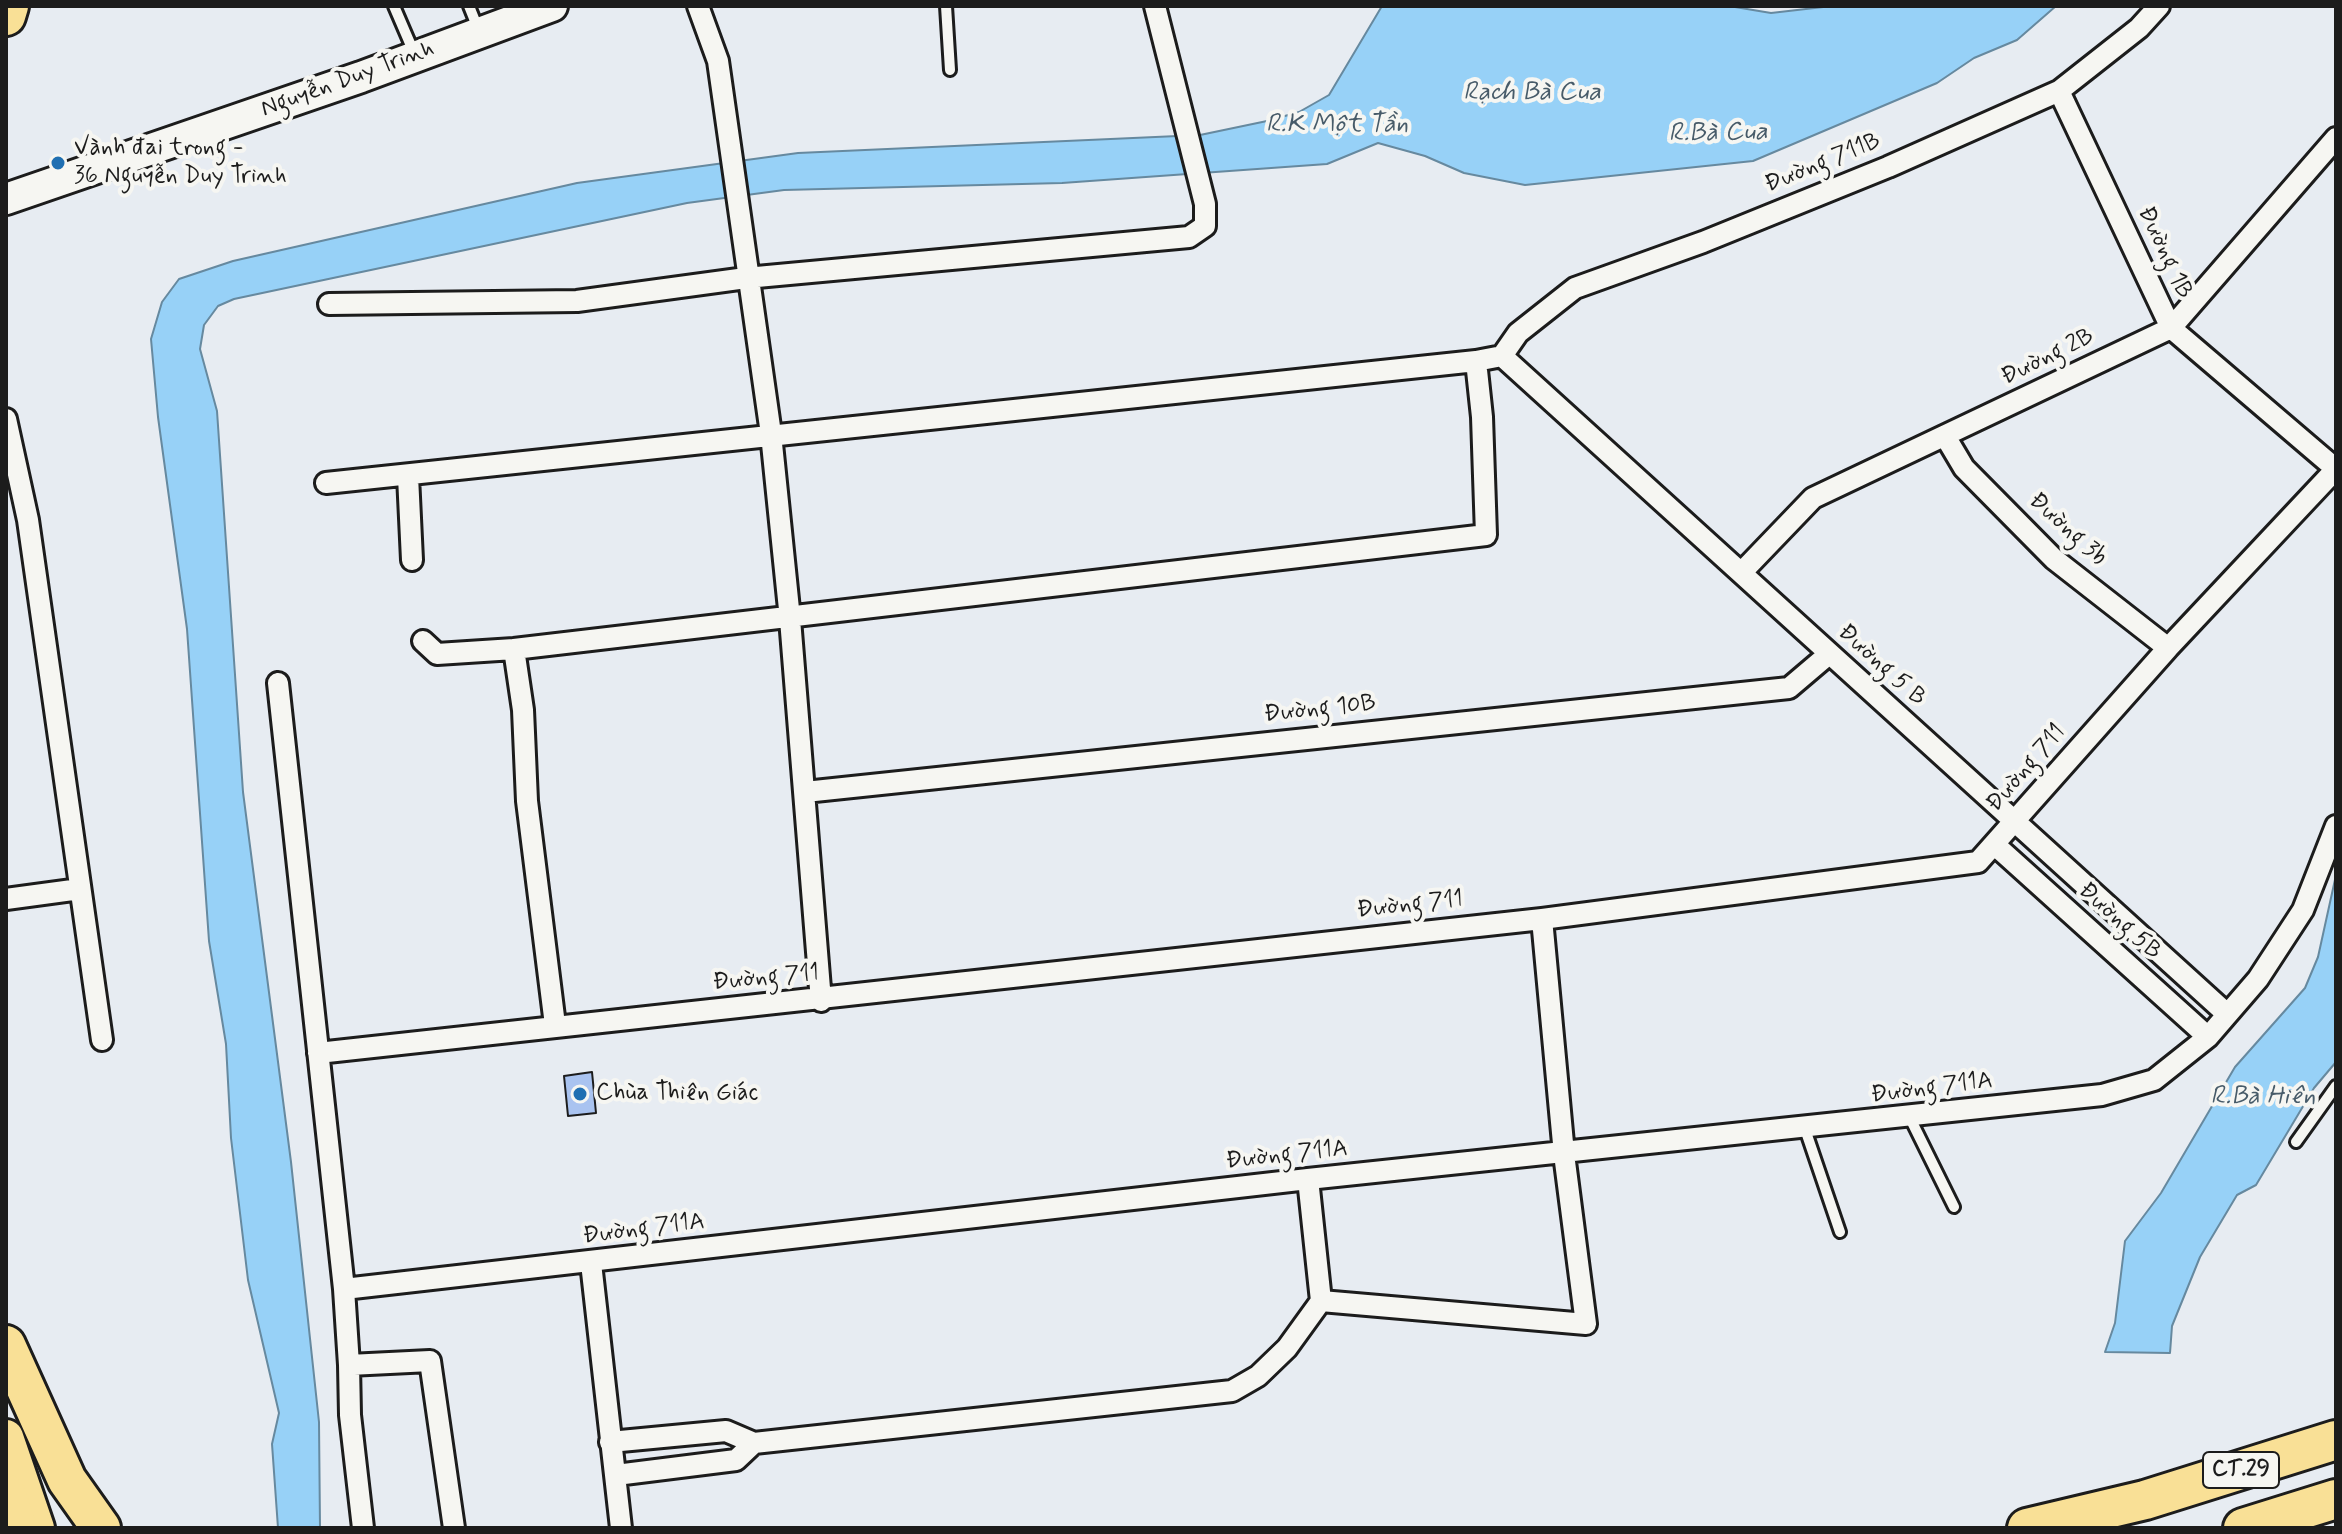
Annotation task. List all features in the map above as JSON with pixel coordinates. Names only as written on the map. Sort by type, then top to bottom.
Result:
[{"type":"highway","points":[[6,16],[9,6]]},
{"type":"highway","points":[[6,1345],[67,1480],[101,1528]]},
{"type":"highway","name":"CT.29","points":[[2055,1528],[2336,1440]]},
{"type":"highway","points":[[6,1493],[18,1528]]},
{"type":"highway","name":"CT.29","points":[[2243,1528],[2336,1499]]},
{"type":"highway","points":[[2027,1528],[2145,1500]]},
{"type":"highway","points":[[2278,1528],[2336,1507]]},
{"type":"main road","name":"Nguyễn Duy Trinh","points":[[6,199],[415,57],[474,20],[552,6]]},
{"type":"main road","points":[[6,1437],[37,1528]]},
{"type":"street","points":[[698,6],[718,61],[732,143],[746,278],[771,434],[790,619],[821,1001]]},
{"type":"street","points":[[329,304],[577,301],[746,278],[1092,244],[1179,240],[1205,226],[1205,204],[1155,6]]},
{"type":"street","name":"Đường 711B","points":[[1502,356],[1518,333],[1575,288],[1888,167],[2059,91],[2139,28],[2159,6]]},
{"type":"street","name":"Đường 1B","points":[[2059,91],[2171,328],[2336,469]]},
{"type":"street","name":"Đường 2B","points":[[1741,573],[1813,498],[2171,328],[2336,138]]},
{"type":"street","points":[[326,483],[1502,356]]},
{"type":"street","name":"Đường 5 B","points":[[1502,356],[2227,1014]]},
{"type":"street","points":[[423,641],[437,654],[514,649],[1486,535],[1482,417],[1476,361]]},
{"type":"street","points":[[6,419],[28,520],[102,1040]]},
{"type":"street","name":"Đường 3b","points":[[1945,436],[1964,468],[2054,559],[2168,648]]},
{"type":"street","name":"Đường 711","points":[[318,1053],[555,1025],[821,1001],[1174,957],[1542,919],[1978,862],[2168,648],[2336,469]]},
{"type":"street","points":[[408,476],[412,560]]},
{"type":"street","points":[[514,649],[523,710],[527,801],[555,1025]]},
{"type":"street","name":"Đường 10B","points":[[805,792],[1789,688],[1829,654]]},
{"type":"street","points":[[278,683],[344,1289],[350,1415],[363,1528]]},
{"type":"street","name":"Đường 711A","points":[[344,1289],[1308,1179],[1910,1118],[2102,1095],[2154,1080],[2208,1037],[2258,979],[2303,910],[2336,826]]},
{"type":"street","name":"Đường 5B","points":[[1995,845],[2208,1037]]},
{"type":"street","points":[[6,899],[80,889]]},
{"type":"street","points":[[1321,1301],[1586,1324],[1564,1154],[1542,919]]},
{"type":"street","points":[[610,1442],[726,1431],[754,1443],[1232,1391],[1258,1376],[1287,1348],[1321,1301],[1308,1179]]},
{"type":"street","points":[[591,1263],[621,1528]]},
{"type":"street","points":[[349,1365],[430,1361],[454,1528]]},
{"type":"street","points":[[616,1475],[736,1460],[754,1443]]},
{"type":"lane","points":[[394,6],[415,57]]},
{"type":"lane","points":[[946,6],[950,70]]},
{"type":"lane","points":[[2296,1142],[2336,1086]]},
{"type":"lane","points":[[1910,1118],[1954,1207]]},
{"type":"lane","points":[[1805,1129],[1840,1232]]},
{"type":"water","points":[[1382,6],[1729,6],[1771,13],[1832,6],[2056,6],[2017,40],[1974,58],[1937,83],[1753,161],[1525,185],[1464,173],[1425,156],[1378,143],[1327,164],[1062,183],[784,190],[687,203],[234,299],[218,306],[204,325],[200,349],[217,411],[243,792],[291,1162],[319,1422],[320,1528],[278,1528],[272,1444],[279,1413],[248,1280],[231,1138],[226,1044],[209,941],[187,629],[158,417],[151,339],[162,302],[179,279],[233,261],[577,183],[798,153],[1200,135],[1267,121],[1299,112],[1329,95]]},
{"type":"water","name":"R.Bà Hiên","points":[[2336,875],[2336,1062],[2314,1088],[2256,1185],[2237,1195],[2200,1257],[2172,1326],[2170,1353],[2105,1352],[2115,1323],[2125,1241],[2161,1193],[2235,1067],[2305,988],[2318,957]]},
{"type":"building","name":"Chùa Thiên Giác","points":[[592,1072],[596,1113],[568,1116],[564,1076]]},
{"type":"place","name":"Vành đai trong - 36 Nguyễn Duy Trinh","points":[[58,163]]},
{"type":"place","name":"Chùa Thiên Giác","points":[[580,1094]]},
{"type":"water label","name":"Rạch Bà Cua","points":[[1532,94]]},
{"type":"water label","name":"R.K Một Tần","points":[[1337,126]]},
{"type":"water label","name":"R.Bà Cua","points":[[1718,134]]}]
